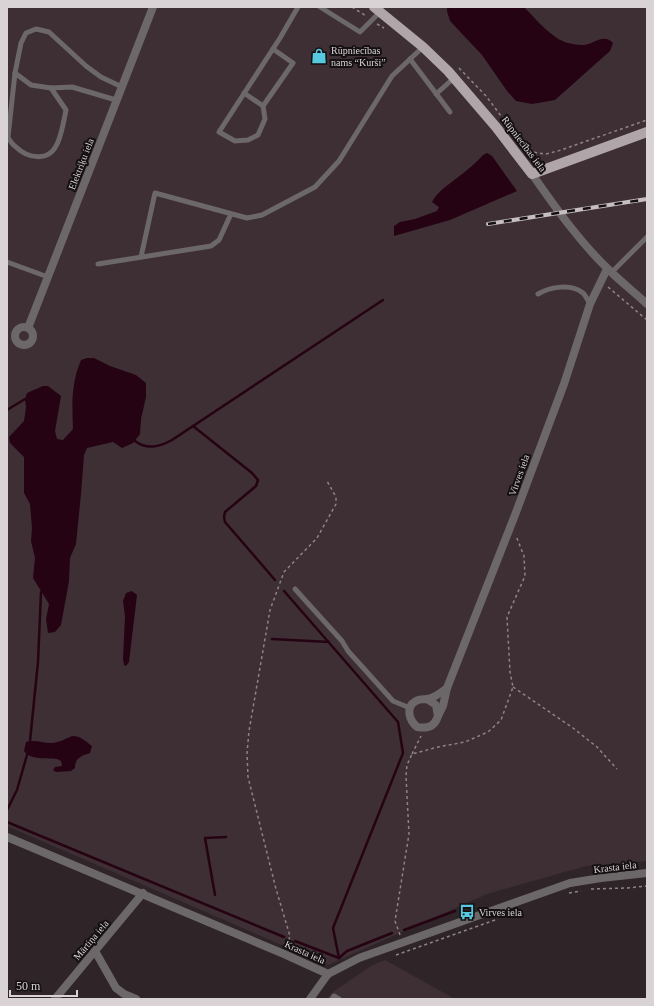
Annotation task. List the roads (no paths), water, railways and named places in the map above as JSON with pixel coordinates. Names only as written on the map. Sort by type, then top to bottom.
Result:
[{"type":"main road","name":"Rūpniecības iela","points":[[377,9],[423,47],[454,78],[496,127],[532,174]]},
{"type":"main road","points":[[532,174],[647,132]]},
{"type":"street","name":"Elektriķu iela","points":[[28,328],[153,7]]},
{"type":"street","name":"Rūpniecības iela","points":[[532,174],[570,227],[610,270],[647,304]]},
{"type":"street","name":"Virves iela","points":[[410,708],[410,719],[417,727],[423,728],[433,725],[443,706],[447,688],[564,384],[590,304],[601,281],[610,270]]},
{"type":"street","name":"Elektriķu iela","points":[[25,327],[32,332],[33,336],[29,344],[23,345],[11,337],[18,328],[25,327]]},
{"type":"street","points":[[410,708],[417,700],[427,699],[440,694],[447,688]]},
{"type":"street","points":[[427,699],[436,705],[438,716]]},
{"type":"street","name":"Krasta iela","points":[[7,837],[328,974],[359,958],[570,883],[647,873]]},
{"type":"street","name":"Mārtiņa iela","points":[[55,999],[143,894]]},
{"type":"street","points":[[95,951],[116,988],[124,994],[136,999]]},
{"type":"street","points":[[310,999],[328,974]]},
{"type":"lane","points":[[273,49],[293,63],[264,106],[265,119],[258,135],[248,140],[235,141],[219,132],[273,49],[298,7]]},
{"type":"lane","points":[[320,7],[360,32],[372,20],[377,9]]},
{"type":"lane","points":[[51,88],[66,110],[56,147],[47,156],[41,158],[28,155],[16,148],[8,137],[20,43],[26,33],[36,29],[49,32],[86,66],[101,77],[122,87]]},
{"type":"lane","points":[[141,257],[155,193],[247,218],[262,215],[315,187],[339,161],[392,76],[423,47]]},
{"type":"lane","points":[[410,59],[450,112]]},
{"type":"lane","points":[[15,73],[31,85],[51,88],[72,87],[116,100]]},
{"type":"lane","points":[[436,94],[454,78]]},
{"type":"lane","points":[[244,93],[264,106]]},
{"type":"lane","points":[[98,264],[211,246],[219,240],[231,214]]},
{"type":"lane","points":[[610,270],[647,237]]},
{"type":"lane","points":[[7,262],[48,277]]},
{"type":"lane","points":[[538,294],[545,290],[564,287],[574,288],[584,294],[590,304]]},
{"type":"lane","points":[[295,589],[393,701],[410,708]]},
{"type":"lane","points":[[332,999],[334,996],[339,999]]},
{"type":"waterway","points":[[135,441],[144,446],[158,446],[172,440],[383,300]]},
{"type":"waterway","points":[[7,410],[25,399]]},
{"type":"waterway","points":[[193,426],[252,473],[258,480],[256,486],[225,512],[224,517],[225,522],[275,580]]},
{"type":"waterway","points":[[284,591],[398,722],[403,753],[333,928],[339,958]]},
{"type":"waterway","points":[[30,741],[38,662],[41,592]]},
{"type":"waterway","points":[[272,639],[329,642]]},
{"type":"waterway","points":[[7,810],[17,790],[27,755]]},
{"type":"waterway","points":[[7,822],[284,937]]},
{"type":"waterway","points":[[215,895],[205,838],[226,837]]},
{"type":"waterway","points":[[404,930],[455,911]]},
{"type":"waterway","points":[[339,958],[347,951],[392,933]]},
{"type":"waterway","points":[[295,941],[339,958]]},
{"type":"railway","points":[[488,224],[647,199]]},
{"type":"place","name":"Rūpniecības nams “Kurši”","points":[[319,56]]},
{"type":"place","name":"Virves iela","points":[[467,912]]}]
